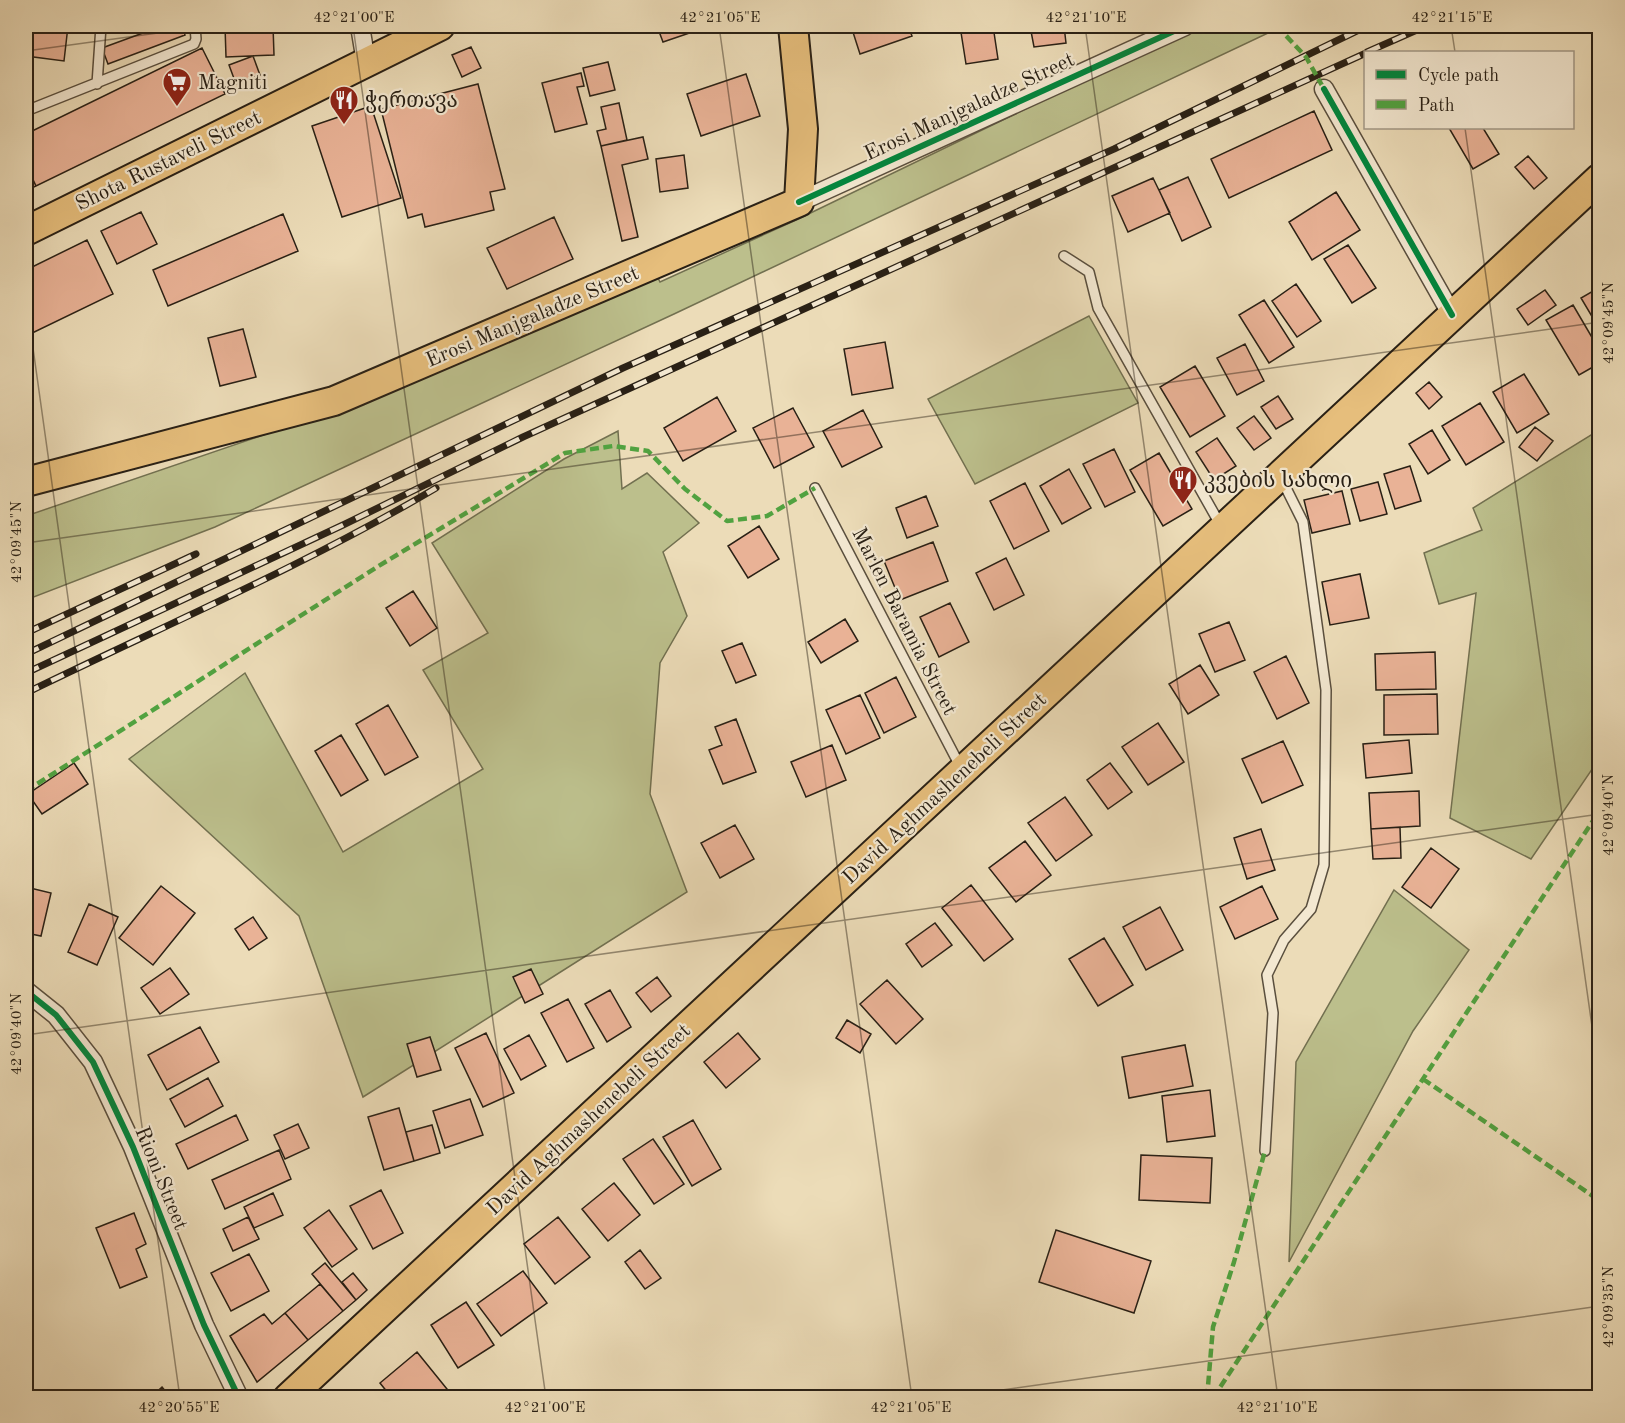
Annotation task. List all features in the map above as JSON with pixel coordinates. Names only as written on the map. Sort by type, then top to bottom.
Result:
[{"type":"main road","name":"Shota Rustaveli Street","points":[[26,231],[440,26]]},
{"type":"main road","points":[[793,26],[803,129],[799,202]]},
{"type":"main road","name":"David Aghmashenebeli Street","points":[[288,1398],[1599,178]]},
{"type":"main road","name":"Erosi Manjgaladze Street","points":[[26,482],[334,401],[799,202]]},
{"type":"street","points":[[360,26],[366,62]]},
{"type":"street","name":"Erosi Manjgaladze Street","points":[[799,202],[1185,26]]},
{"type":"street","points":[[1324,89],[1452,315]]},
{"type":"street","name":"Rioni Street","points":[[26,991],[56,1015],[93,1062],[133,1147],[204,1325],[239,1398]]},
{"type":"lane","points":[[97,84],[101,26]]},
{"type":"lane","points":[[26,111],[194,44],[195,26]]},
{"type":"lane","points":[[1064,256],[1089,272],[1098,308],[1223,528]]},
{"type":"lane","points":[[1265,1151],[1273,1013],[1267,975],[1284,940],[1311,909],[1324,865],[1326,690],[1303,522],[1279,475]]},
{"type":"lane","name":"Marlen Baramia Street","points":[[815,488],[962,771]]},
{"type":"green space","points":[[1206,26],[1283,26],[674,314],[215,527],[26,600],[26,516],[281,429],[657,276],[660,282],[796,220],[1172,38],[1179,38]]},
{"type":"green space","points":[[1089,316],[1138,403],[975,484],[928,399]]},
{"type":"green space","points":[[1599,430],[1599,759],[1531,859],[1450,818],[1476,593],[1439,604],[1424,553],[1482,530],[1473,508]]},
{"type":"green space","points":[[618,431],[622,489],[647,473],[699,523],[663,552],[687,616],[660,663],[650,794],[687,892],[363,1097],[299,916],[129,759],[245,673],[343,852],[483,769],[423,670],[488,633],[432,543],[564,459]]},
{"type":"green space","points":[[1394,890],[1469,950],[1413,1031],[1289,1262],[1296,1062]]},
{"type":"building","points":[[26,26],[68,26],[64,61],[26,56]]},
{"type":"building","points":[[162,26],[182,26],[185,35],[108,64],[102,48]]},
{"type":"building","points":[[225,26],[273,26],[274,55],[226,57]]},
{"type":"building","points":[[657,26],[710,26],[663,42]]},
{"type":"building","points":[[851,26],[908,26],[912,36],[860,54]]},
{"type":"building","points":[[960,26],[993,26],[998,59],[966,64]]},
{"type":"building","points":[[1030,26],[1064,26],[1066,43],[1034,47]]},
{"type":"building","points":[[471,47],[481,68],[462,77],[452,55]]},
{"type":"building","points":[[202,48],[225,94],[36,186],[26,165],[26,134]]},
{"type":"building","points":[[253,56],[260,75],[236,84],[229,65]]},
{"type":"building","points":[[608,62],[615,90],[590,96],[583,68]]},
{"type":"building","points":[[581,73],[584,86],[577,87],[587,124],[555,132],[542,83]]},
{"type":"building","points":[[746,74],[760,116],[701,136],[687,94]]},
{"type":"building","points":[[478,84],[505,189],[490,192],[494,210],[425,227],[422,214],[408,218],[381,109]]},
{"type":"building","points":[[619,103],[627,140],[601,146],[597,131],[606,129],[601,107]]},
{"type":"building","points":[[371,106],[401,198],[342,217],[312,126]]},
{"type":"building","points":[[1314,111],[1332,150],[1229,198],[1211,159]]},
{"type":"building","points":[[1450,129],[1484,129],[1499,154],[1473,169]]},
{"type":"building","points":[[643,137],[648,159],[622,165],[638,237],[622,241],[601,146]]},
{"type":"building","points":[[684,155],[688,188],[660,192],[656,159]]},
{"type":"building","points":[[1528,156],[1547,178],[1534,189],[1515,167]]},
{"type":"building","points":[[26,165],[36,186],[26,191]]},
{"type":"building","points":[[1188,177],[1211,227],[1182,241],[1159,190]]},
{"type":"building","points":[[1153,178],[1170,213],[1128,232],[1112,196]]},
{"type":"building","points":[[1336,192],[1360,230],[1312,260],[1289,222]]},
{"type":"building","points":[[141,212],[157,244],[117,264],[101,231]]},
{"type":"building","points":[[283,214],[298,251],[168,306],[153,270]]},
{"type":"building","points":[[554,217],[573,259],[507,289],[487,248]]},
{"type":"building","points":[[87,240],[113,294],[26,336],[26,270]]},
{"type":"building","points":[[1348,245],[1376,288],[1352,303],[1324,259]]},
{"type":"building","points":[[1296,284],[1321,321],[1297,337],[1272,301]]},
{"type":"building","points":[[1600,287],[1600,330],[1581,298]]},
{"type":"building","points":[[1545,290],[1556,305],[1528,325],[1517,309]]},
{"type":"building","points":[[1264,300],[1294,347],[1269,363],[1239,315]]},
{"type":"building","points":[[1573,305],[1600,351],[1600,363],[1579,375],[1546,320]]},
{"type":"building","points":[[243,329],[256,377],[220,386],[208,338]]},
{"type":"building","points":[[885,342],[893,388],[852,395],[844,349]]},
{"type":"building","points":[[1245,344],[1264,381],[1237,395],[1217,358]]},
{"type":"building","points":[[1195,366],[1225,416],[1190,437],[1160,387]]},
{"type":"building","points":[[1524,374],[1549,414],[1517,433],[1493,392]]},
{"type":"building","points":[[1429,382],[1442,397],[1429,409],[1416,393]]},
{"type":"building","points":[[1278,396],[1293,419],[1276,429],[1261,407]]},
{"type":"building","points":[[717,397],[736,431],[683,461],[664,428]]},
{"type":"building","points":[[1480,403],[1504,442],[1466,465],[1442,426]]},
{"type":"building","points":[[793,408],[814,447],[774,468],[753,428]]},
{"type":"building","points":[[863,410],[882,447],[842,467],[823,431]]},
{"type":"building","points":[[1254,416],[1271,438],[1254,450],[1237,428]]},
{"type":"building","points":[[1535,427],[1553,441],[1537,461],[1519,447]]},
{"type":"building","points":[[1432,430],[1450,460],[1428,474],[1409,444]]},
{"type":"building","points":[[1217,438],[1236,466],[1214,480],[1196,452]]},
{"type":"building","points":[[1114,449],[1135,492],[1105,507],[1083,464]]},
{"type":"building","points":[[1159,453],[1192,509],[1163,526],[1130,470]]},
{"type":"building","points":[[1410,466],[1421,501],[1395,509],[1384,474]]},
{"type":"building","points":[[1069,469],[1091,508],[1062,524],[1040,486]]},
{"type":"building","points":[[1378,482],[1387,514],[1360,521],[1351,489]]},
{"type":"building","points":[[1025,483],[1049,531],[1014,549],[990,501]]},
{"type":"building","points":[[1342,491],[1350,524],[1312,533],[1304,500]]},
{"type":"building","points":[[926,496],[938,526],[907,538],[896,508]]},
{"type":"building","points":[[759,526],[779,559],[748,578],[728,546]]},
{"type":"building","points":[[933,542],[948,581],[900,600],[884,561]]},
{"type":"building","points":[[1006,558],[1024,595],[994,610],[976,573]]},
{"type":"building","points":[[1360,574],[1369,618],[1330,625],[1322,582]]},
{"type":"building","points":[[413,591],[437,628],[410,646],[386,608]]},
{"type":"building","points":[[950,603],[969,642],[939,657],[920,617]]},
{"type":"building","points":[[845,619],[858,641],[821,663],[808,642]]},
{"type":"building","points":[[1229,622],[1245,660],[1215,672],[1199,634]]},
{"type":"building","points":[[742,643],[756,675],[736,683],[722,651]]},
{"type":"building","points":[[1435,652],[1436,689],[1376,690],[1375,654]]},
{"type":"building","points":[[1286,656],[1309,703],[1277,719],[1254,672]]},
{"type":"building","points":[[1200,665],[1219,695],[1188,714],[1169,684]]},
{"type":"building","points":[[896,677],[916,717],[884,733],[865,693]]},
{"type":"building","points":[[1437,694],[1438,734],[1384,735],[1384,695]]},
{"type":"building","points":[[860,695],[880,738],[846,754],[826,710]]},
{"type":"building","points":[[388,705],[418,757],[385,775],[356,724]]},
{"type":"building","points":[[736,719],[756,772],[723,784],[709,750],[722,745],[715,727]]},
{"type":"building","points":[[1158,723],[1184,762],[1148,785],[1122,747]]},
{"type":"building","points":[[341,735],[368,780],[341,796],[315,751]]},
{"type":"building","points":[[1409,740],[1412,773],[1366,778],[1363,744]]},
{"type":"building","points":[[1283,741],[1303,785],[1262,803],[1242,759]]},
{"type":"building","points":[[832,745],[846,780],[806,797],[791,762]]},
{"type":"building","points":[[74,763],[88,784],[42,814],[28,794]]},
{"type":"building","points":[[1110,763],[1132,792],[1108,809],[1087,780]]},
{"type":"building","points":[[1419,791],[1420,826],[1371,829],[1369,793]]},
{"type":"building","points":[[1065,797],[1092,835],[1056,861],[1028,823]]},
{"type":"building","points":[[735,825],[754,859],[720,878],[701,843]]},
{"type":"building","points":[[1400,827],[1401,858],[1373,859],[1371,829]]},
{"type":"building","points":[[1261,829],[1275,870],[1247,879],[1234,838]]},
{"type":"building","points":[[1025,841],[1051,875],[1016,902],[989,868]]},
{"type":"building","points":[[1431,848],[1459,869],[1431,908],[1402,887]]},
{"type":"building","points":[[971,885],[1013,939],[984,961],[942,908]]},
{"type":"building","points":[[161,886],[195,913],[153,965],[119,938]]},
{"type":"building","points":[[1262,886],[1278,919],[1235,939],[1220,907]]},
{"type":"building","points":[[26,887],[51,893],[41,936],[26,933]]},
{"type":"building","points":[[89,904],[118,917],[97,965],[68,952]]},
{"type":"building","points":[[1160,907],[1183,950],[1146,970],[1123,927]]},
{"type":"building","points":[[253,917],[267,938],[249,950],[235,929]]},
{"type":"building","points":[[935,923],[952,945],[922,967],[906,944]]},
{"type":"building","points":[[1104,938],[1133,985],[1098,1006],[1069,959]]},
{"type":"building","points":[[170,968],[189,994],[160,1014],[141,988]]},
{"type":"building","points":[[531,969],[543,994],[525,1003],[513,977]]},
{"type":"building","points":[[657,977],[671,996],[651,1012],[636,993]]},
{"type":"building","points":[[887,980],[923,1019],[896,1044],[860,1004]]},
{"type":"building","points":[[610,990],[631,1027],[607,1042],[585,1004]]},
{"type":"building","points":[[568,999],[594,1048],[567,1062],[541,1013]]},
{"type":"building","points":[[847,1020],[871,1034],[860,1053],[836,1038]]},
{"type":"building","points":[[200,1027],[219,1062],[167,1090],[148,1055]]},
{"type":"building","points":[[486,1033],[514,1093],[483,1107],[455,1048]]},
{"type":"building","points":[[738,1033],[760,1059],[726,1088],[704,1062]]},
{"type":"building","points":[[529,1035],[546,1066],[521,1080],[504,1049]]},
{"type":"building","points":[[430,1037],[441,1070],[417,1077],[407,1044]]},
{"type":"building","points":[[1185,1045],[1193,1086],[1129,1098],[1122,1057]]},
{"type":"building","points":[[208,1078],[223,1106],[185,1127],[170,1099]]},
{"type":"building","points":[[1210,1090],[1215,1136],[1167,1142],[1162,1096]]},
{"type":"building","points":[[470,1099],[483,1135],[445,1148],[433,1111]]},
{"type":"building","points":[[399,1108],[414,1161],[384,1170],[368,1117]]},
{"type":"building","points":[[236,1115],[248,1140],[188,1169],[176,1144]]},
{"type":"building","points":[[693,1120],[721,1169],[692,1186],[663,1137]]},
{"type":"building","points":[[298,1124],[309,1148],[285,1159],[274,1135]]},
{"type":"building","points":[[432,1125],[440,1153],[414,1161],[406,1132]]},
{"type":"building","points":[[653,1139],[684,1184],[654,1204],[623,1159]]},
{"type":"building","points":[[279,1150],[291,1179],[225,1209],[212,1180]]},
{"type":"building","points":[[1141,1155],[1212,1158],[1210,1203],[1139,1200]]},
{"type":"building","points":[[614,1183],[640,1215],[608,1241],[582,1209]]},
{"type":"building","points":[[381,1190],[403,1233],[373,1249],[350,1206]]},
{"type":"building","points":[[273,1193],[283,1215],[254,1228],[244,1207]]},
{"type":"building","points":[[329,1210],[357,1249],[332,1267],[304,1228]]},
{"type":"building","points":[[134,1213],[146,1244],[136,1249],[147,1277],[120,1288],[96,1228]]},
{"type":"building","points":[[248,1217],[259,1239],[233,1251],[223,1229]]},
{"type":"building","points":[[558,1217],[590,1257],[555,1284],[524,1244]]},
{"type":"building","points":[[1056,1230],[1151,1261],[1134,1313],[1039,1282]]},
{"type":"building","points":[[640,1250],[661,1278],[645,1289],[625,1262]]},
{"type":"building","points":[[249,1254],[269,1291],[231,1311],[211,1273]]},
{"type":"building","points":[[325,1263],[356,1300],[343,1311],[312,1274]]},
{"type":"building","points":[[523,1271],[547,1303],[501,1336],[477,1304]]},
{"type":"building","points":[[353,1273],[367,1290],[356,1300],[342,1282]]},
{"type":"building","points":[[320,1284],[343,1311],[308,1340],[285,1313]]},
{"type":"building","points":[[466,1302],[494,1345],[458,1368],[431,1325]]},
{"type":"building","points":[[285,1313],[308,1340],[257,1382],[230,1336],[264,1314],[272,1324]]},
{"type":"building","points":[[417,1352],[451,1394],[447,1398],[392,1398],[380,1383]]},
{"type":"building","points":[[162,1387],[171,1398],[150,1398]]},
{"type":"railway","points":[[26,654],[623,368],[1114,149],[1367,26]]},
{"type":"railway","points":[[1369,51],[1426,26]]},
{"type":"railway","points":[[26,673],[343,525],[523,437],[1364,54]]},
{"type":"railway","points":[[26,693],[336,544],[436,488]]},
{"type":"railway","points":[[26,633],[196,554]]},
{"type":"marked path","points":[[1277,26],[1306,57],[1324,89]]},
{"type":"marked path","points":[[26,791],[377,567],[565,453],[613,446],[648,451],[685,489],[727,521],[767,516],[815,488]]},
{"type":"marked path","points":[[1213,1398],[1600,810]]},
{"type":"marked path","points":[[1423,1079],[1600,1201]]},
{"type":"marked path","points":[[1207,1398],[1213,1327],[1265,1151]]},
{"type":"cycle path","points":[[799,202],[1185,26]]},
{"type":"cycle path","points":[[1324,89],[1452,315]]},
{"type":"cycle path","points":[[26,991],[56,1015],[93,1062],[133,1147],[204,1325],[239,1398]]},
{"type":"place","name":"Magniti","points":[[177,108]]},
{"type":"place","name":"ჭერთავა","points":[[344,126]]},
{"type":"place","name":"კვების სახლი","points":[[1183,506]]}]
